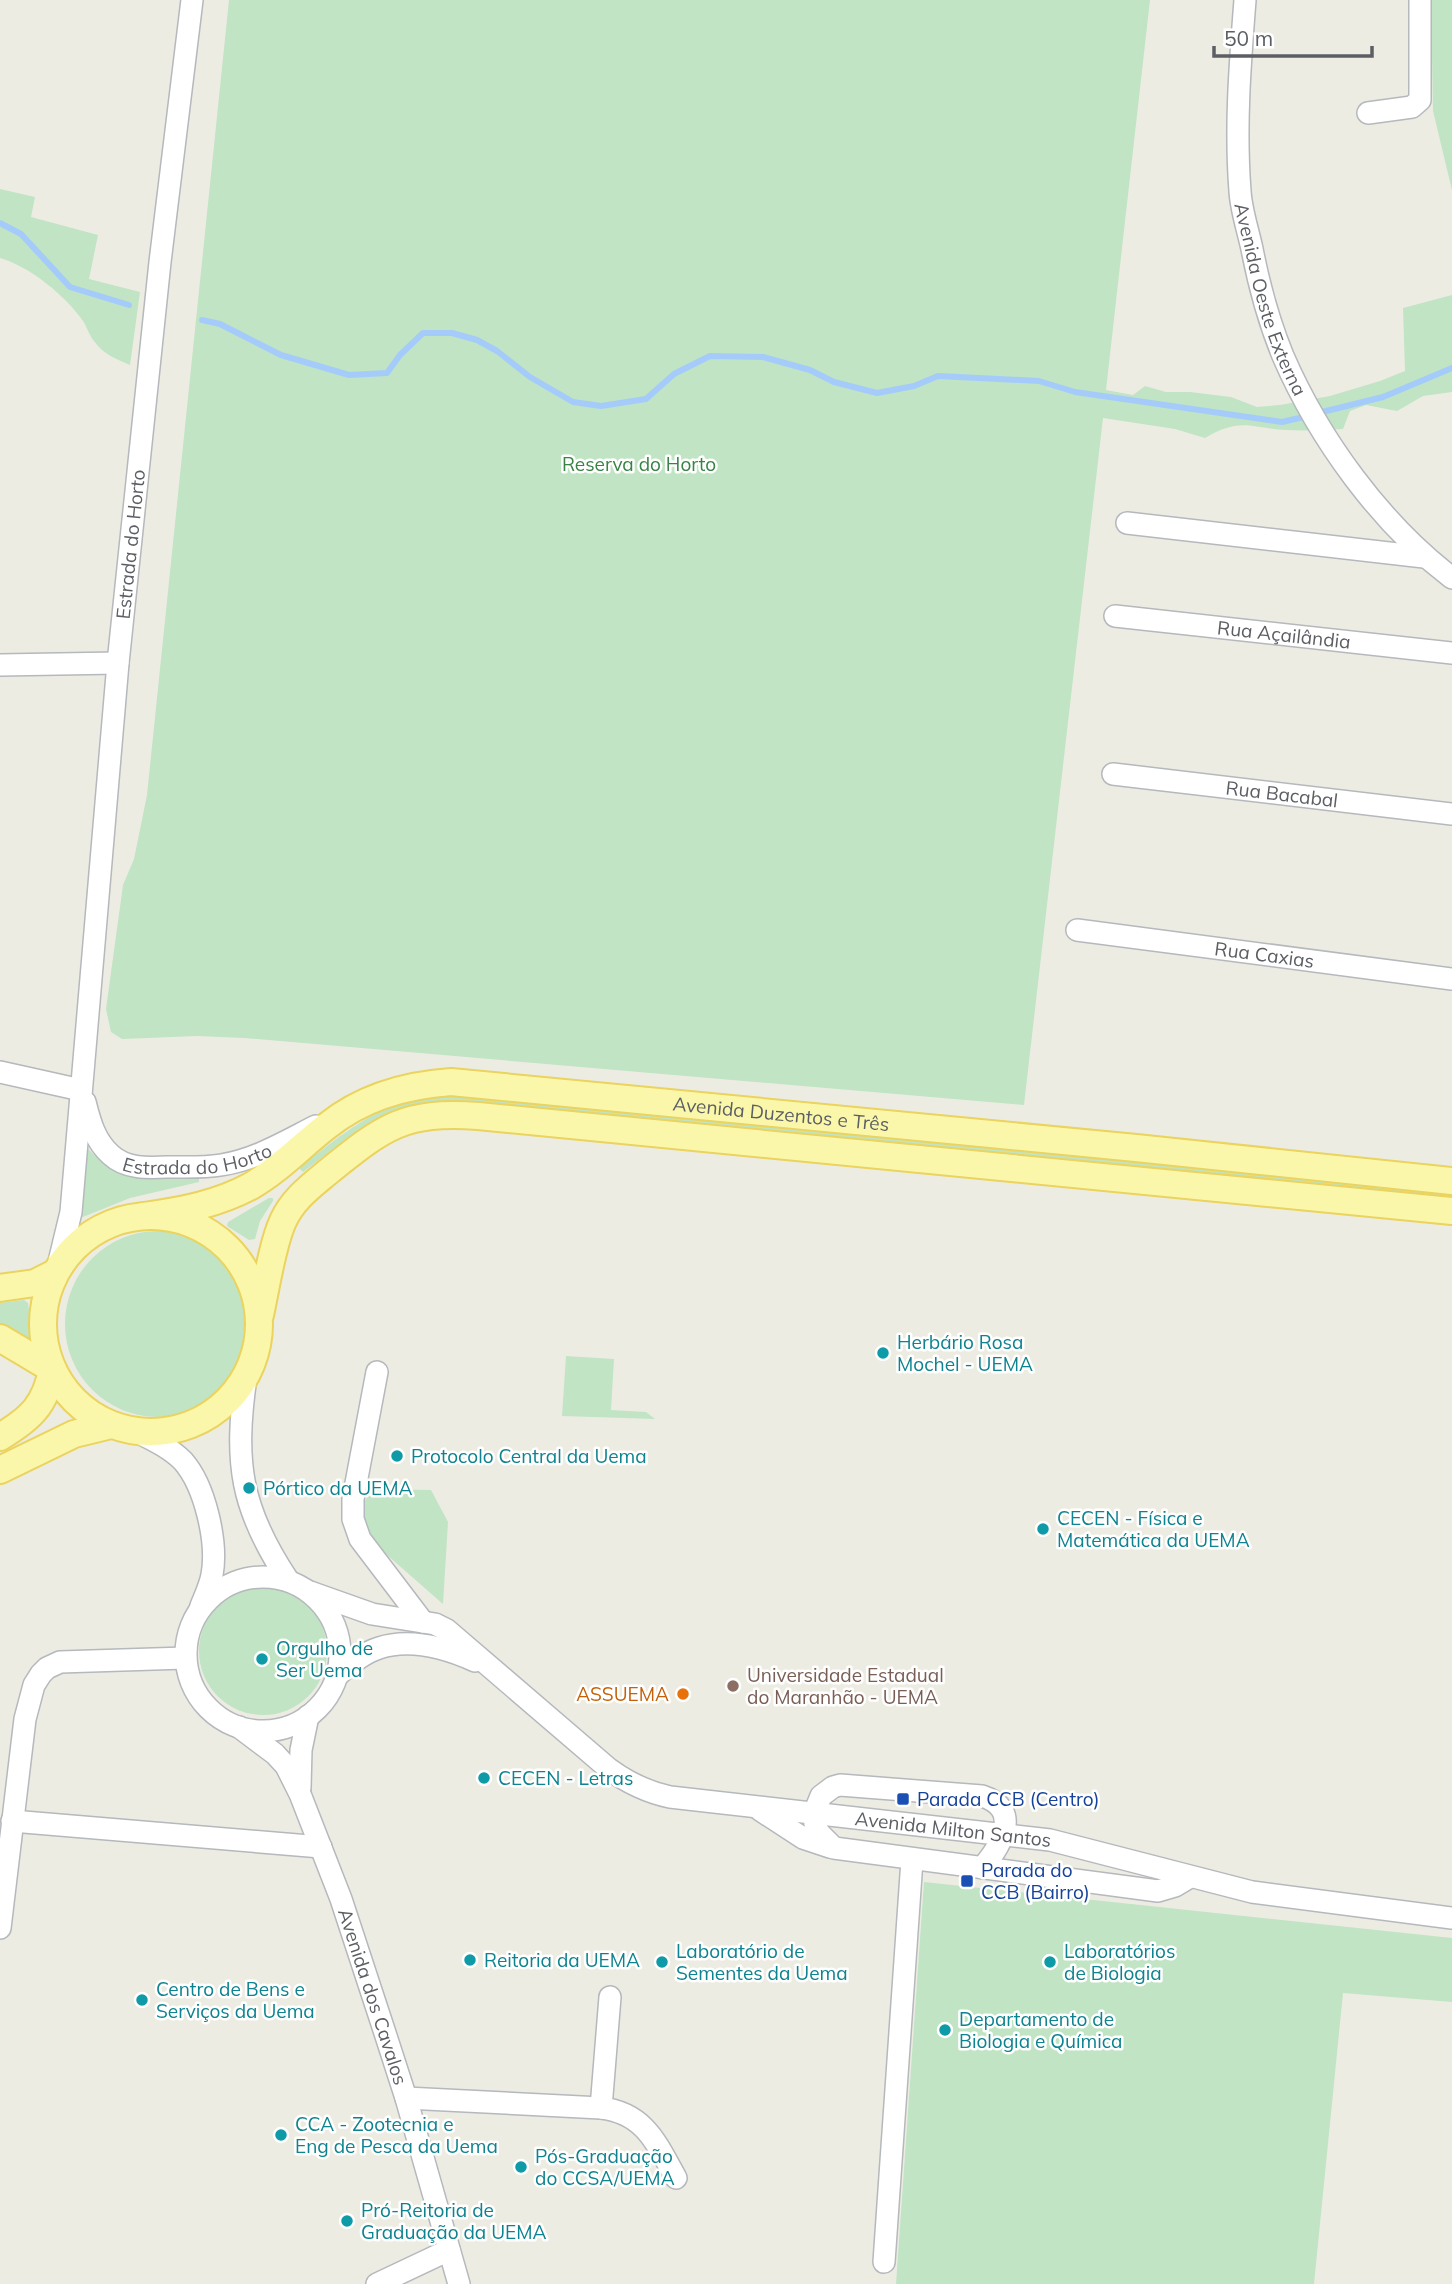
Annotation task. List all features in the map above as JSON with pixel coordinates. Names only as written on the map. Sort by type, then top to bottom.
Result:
[{"type":"main road","name":"Avenida Duzentos e Três","points":[[144,1216],[202,1205],[250,1187],[328,1125],[349,1110],[372,1099],[410,1087],[451,1082],[1452,1181]]},
{"type":"main road","name":"Avenida Duzentos e Três","points":[[260,1315],[279,1229],[288,1211],[304,1191],[380,1132],[409,1120],[441,1114],[1452,1211]]},
{"type":"main road","points":[[144,1216],[192,1223],[222,1241],[251,1279],[260,1315],[258,1347],[246,1377],[222,1407],[182,1428],[160,1432],[137,1432],[111,1425],[87,1412],[69,1394],[52,1369],[42,1335],[46,1292],[57,1269],[75,1245],[98,1229],[123,1219],[144,1216]]},
{"type":"main road","points":[[0,1288],[35,1283],[57,1269]]},
{"type":"main road","points":[[0,1338],[52,1369]]},
{"type":"main road","points":[[0,1437],[38,1408],[47,1391],[52,1369]]},
{"type":"main road","points":[[0,1470],[74,1434],[111,1425]]},
{"type":"street","name":"Estrada do Horto","points":[[57,1269],[71,1213],[118,663],[159,275],[192,0]]},
{"type":"street","name":"Avenida Oeste Externa","points":[[1245,0],[1237,109],[1240,194],[1259,282],[1282,354],[1325,436],[1376,504],[1424,557],[1452,578]]},
{"type":"street","points":[[1368,113],[1412,107],[1420,100],[1420,0]]},
{"type":"street","points":[[1127,523],[1424,557]]},
{"type":"street","name":"Rua Açailândia","points":[[1115,616],[1452,653]]},
{"type":"street","points":[[0,665],[118,663]]},
{"type":"street","name":"Rua Bacabal","points":[[1113,774],[1452,814]]},
{"type":"street","name":"Rua Caxias","points":[[1077,930],[1452,979]]},
{"type":"street","points":[[0,1072],[81,1090]]},
{"type":"street","name":"Estrada do Horto","points":[[81,1090],[92,1128],[103,1147],[115,1158],[142,1167],[204,1167],[240,1161],[349,1110]]},
{"type":"street","points":[[377,1372],[353,1499],[353,1519],[360,1539],[423,1622]]},
{"type":"street","points":[[246,1377],[239,1441],[248,1503],[259,1532],[288,1580]]},
{"type":"street","points":[[137,1432],[166,1447],[182,1460],[201,1489],[206,1507],[214,1552],[212,1573],[208,1591],[188,1633],[185,1658],[190,1680],[201,1700],[218,1717],[239,1727],[263,1730],[287,1727],[308,1716],[327,1698],[338,1675],[341,1652],[337,1629],[326,1608],[310,1592],[288,1580],[263,1577],[238,1580],[216,1592],[199,1610]]},
{"type":"street","name":"Avenida Milton Santos","points":[[310,1592],[372,1614],[423,1622],[447,1630],[609,1769],[635,1786],[670,1797],[1050,1840],[1252,1892],[1452,1918]]},
{"type":"street","name":"Avenida Milton Santos","points":[[338,1675],[360,1657],[378,1648],[398,1644],[440,1648],[492,1668]]},
{"type":"street","points":[[0,1928],[24,1719],[34,1685],[47,1668],[60,1662],[185,1658]]},
{"type":"street","name":"Avenida dos Cavalos","points":[[300,1794],[299,1769],[308,1716]]},
{"type":"street","name":"Avenida dos Cavalos","points":[[239,1727],[275,1754],[286,1766],[300,1794],[341,1899],[406,2098],[459,2284]]},
{"type":"street","points":[[834,1848],[819,1833],[814,1813],[821,1796],[840,1785],[982,1796],[997,1802],[1005,1817],[1004,1833],[995,1852],[982,1868]]},
{"type":"street","points":[[755,1807],[803,1838],[834,1848],[1158,1891],[1175,1886],[1190,1877]]},
{"type":"street","points":[[12,1821],[320,1847]]},
{"type":"street","points":[[884,2262],[912,1860]]},
{"type":"street","points":[[601,2109],[610,1997]]},
{"type":"street","points":[[406,2098],[601,2109],[624,2114],[639,2121],[650,2133],[676,2178]]},
{"type":"street","points":[[377,2284],[449,2250]]},
{"type":"green space","name":"Reserva do Horto","points":[[229,0],[1150,0],[1106,390],[1133,395],[1145,386],[1166,392],[1231,397],[1257,407],[1330,396],[1405,371],[1403,308],[1452,295],[1452,392],[1423,396],[1397,411],[1366,405],[1350,411],[1343,429],[1293,430],[1246,425],[1228,428],[1205,438],[1175,429],[1103,418],[1024,1105],[244,1038],[197,1036],[122,1039],[111,1032],[106,1009],[123,885],[134,859],[147,795]]},
{"type":"green space","points":[[1431,0],[1452,0],[1452,190],[1433,111]]},
{"type":"green space","points":[[0,189],[35,197],[31,217],[98,235],[89,279],[140,292],[130,365],[101,349],[76,311],[57,292],[35,275],[0,258]]},
{"type":"green space","points":[[465,1095],[1452,1192],[1452,1200],[450,1101],[405,1109],[387,1116],[355,1134],[303,1172],[299,1168],[356,1125],[393,1106],[438,1096]]},
{"type":"green space","points":[[87,1148],[104,1164],[126,1173],[196,1177],[199,1182],[130,1198],[78,1219]]},
{"type":"green space","points":[[273,1198],[273,1201],[260,1221],[255,1239],[249,1240],[227,1226],[228,1222]]},
{"type":"green space","points":[[158,1231],[176,1232],[194,1238],[210,1246],[224,1258],[236,1272],[244,1288],[250,1306],[250,1342],[244,1360],[236,1376],[224,1390],[210,1402],[194,1410],[176,1416],[158,1417],[140,1416],[122,1410],[106,1402],[92,1390],[80,1376],[72,1360],[66,1342],[65,1324],[66,1306],[72,1288],[80,1272],[92,1258],[106,1246],[122,1238],[140,1232]]},
{"type":"green space","points":[[24,1300],[28,1303],[34,1347],[0,1326],[0,1303]]},
{"type":"green space","points":[[566,1356],[614,1359],[611,1410],[646,1412],[655,1419],[562,1416]]},
{"type":"green space","points":[[376,1489],[431,1490],[448,1522],[443,1604],[346,1519]]},
{"type":"green space","points":[[263,1587],[288,1592],[308,1606],[322,1626],[327,1651],[322,1676],[308,1696],[288,1710],[263,1715],[238,1710],[218,1696],[204,1676],[199,1651],[204,1626],[218,1606],[238,1592]]},
{"type":"green space","points":[[924,1882],[1452,1938],[1452,2002],[1343,1993],[1314,2284],[896,2284]]},
{"type":"waterway","points":[[0,223],[21,234],[70,287],[129,305]]},
{"type":"waterway","points":[[202,320],[220,324],[281,355],[349,375],[387,373],[400,355],[423,333],[452,333],[477,340],[497,351],[530,377],[573,402],[601,406],[646,399],[674,374],[710,356],[763,357],[810,370],[834,382],[877,393],[914,386],[938,376],[1039,381],[1075,392],[1282,422],[1308,416]]},
{"type":"waterway","points":[[1318,413],[1383,397],[1452,368]]},
{"type":"place","name":"Herbário Rosa Mochel - UEMA","points":[[883,1353]]},
{"type":"place","name":"Protocolo Central da Uema","points":[[397,1456]]},
{"type":"place","name":"Pórtico da UEMA","points":[[249,1488]]},
{"type":"place","name":"CECEN - Física e Matemática da UEMA","points":[[1043,1529]]},
{"type":"place","name":"Orgulho de Ser Uema","points":[[262,1659]]},
{"type":"place","name":"Universidade Estadual do Maranhão - UEMA","points":[[733,1686]]},
{"type":"place","name":"ASSUEMA","points":[[683,1694]]},
{"type":"place","name":"CECEN - Letras","points":[[484,1778]]},
{"type":"place","name":"Parada CCB (Centro)","points":[[903,1799]]},
{"type":"place","name":"Parada do CCB (Bairro)","points":[[967,1881]]},
{"type":"place","name":"Reitoria da UEMA","points":[[470,1960]]},
{"type":"place","name":"Laboratório de Sementes da Uema","points":[[662,1962]]},
{"type":"place","name":"Laboratórios de Biologia","points":[[1050,1962]]},
{"type":"place","name":"Centro de Bens e Serviços da Uema","points":[[142,2000]]},
{"type":"place","name":"Departamento de Biologia e Química","points":[[945,2030]]},
{"type":"place","name":"CCA - Zootecnia e Eng de Pesca da Uema","points":[[281,2135]]},
{"type":"place","name":"Pós-Graduação do CCSA/UEMA","points":[[521,2167]]},
{"type":"place","name":"Pró-Reitoria de Graduação da UEMA","points":[[347,2221]]}]
